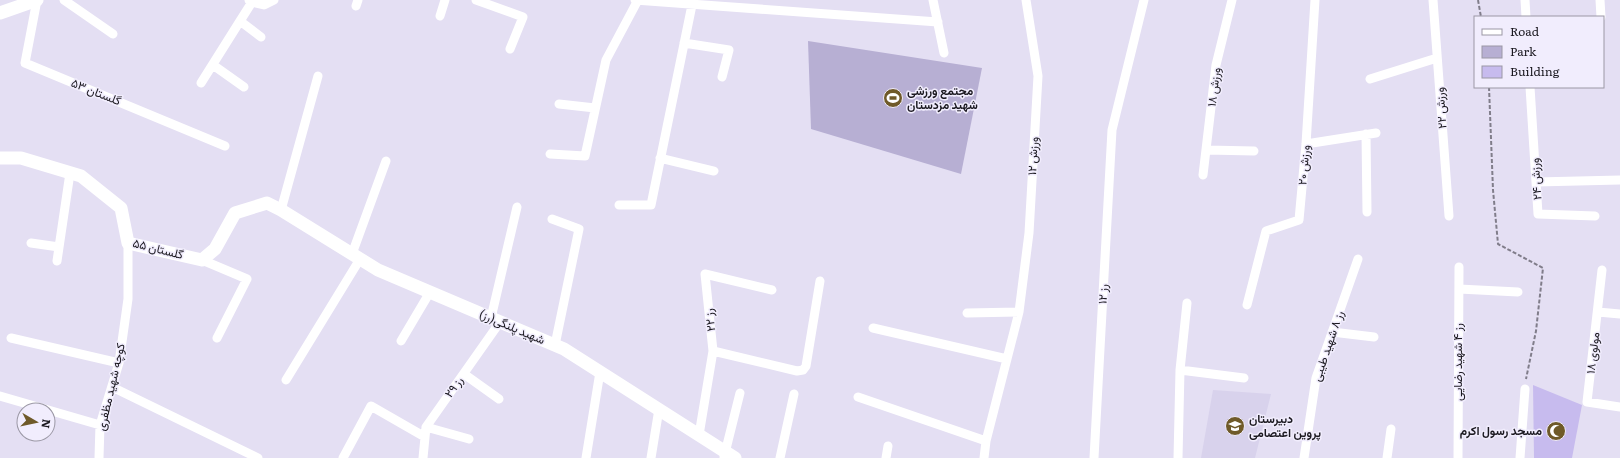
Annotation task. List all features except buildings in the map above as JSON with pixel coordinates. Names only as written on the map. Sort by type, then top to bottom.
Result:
[{"type":"street","points":[[0,13],[37,0]]},
{"type":"street","name":"گلستان ۵۳","points":[[37,0],[25,63],[225,146]]},
{"type":"street","points":[[64,0],[113,34]]},
{"type":"street","points":[[201,83],[240,21],[250,1],[264,5],[274,0]]},
{"type":"street","points":[[440,16],[445,0]]},
{"type":"street","points":[[476,0],[523,17],[510,49]]},
{"type":"street","points":[[550,154],[585,156],[606,60],[637,0],[938,22]]},
{"type":"street","points":[[933,0],[944,53]]},
{"type":"street","name":"ورزش ۱۲","points":[[984,458],[986,441],[1019,312],[1028,233],[1038,76],[1026,0]]},
{"type":"street","name":"رز ۱۲","points":[[1094,458],[1112,130],[1144,0]]},
{"type":"street","name":"ورزش ۱۸","points":[[1203,174],[1216,65],[1232,0]]},
{"type":"street","name":"ورزش ۲۰","points":[[1247,305],[1266,231],[1299,220],[1306,144],[1315,0]]},
{"type":"street","name":"ورزش ۲۲","points":[[1433,0],[1450,216]]},
{"type":"street","points":[[1525,0],[1526,16]]},
{"type":"street","points":[[1600,0],[1601,16]]},
{"type":"street","points":[[619,205],[651,205],[692,5]]},
{"type":"street","points":[[240,21],[261,37]]},
{"type":"street","points":[[684,43],[729,50],[722,77]]},
{"type":"street","points":[[1370,79],[1437,58]]},
{"type":"street","points":[[213,65],[244,87]]},
{"type":"street","points":[[218,338],[247,279],[202,260],[215,249],[235,213],[267,203],[281,210],[318,76]]},
{"type":"street","name":"ورزش ۲۴","points":[[1530,88],[1538,214],[1595,216]]},
{"type":"street","points":[[559,104],[596,108]]},
{"type":"street","points":[[1306,144],[1376,133]]},
{"type":"street","points":[[1366,134],[1367,212]]},
{"type":"street","points":[[1207,150],[1254,151]]},
{"type":"street","name":"گلستان ۵۵","points":[[0,158],[21,158],[81,176],[120,208],[128,244],[202,260]]},
{"type":"street","points":[[660,158],[714,171]]},
{"type":"street","points":[[286,380],[356,256],[386,161]]},
{"type":"street","points":[[57,261],[70,173]]},
{"type":"street","points":[[1536,182],[1620,180]]},
{"type":"street","points":[[495,320],[518,206]]},
{"type":"street","name":"شهید پلنگی(رز)","points":[[281,210],[378,270],[564,349],[699,435],[728,456]]},
{"type":"street","points":[[552,219],[579,229],[555,345]]},
{"type":"street","points":[[31,243],[59,248]]},
{"type":"street","name":"کوچه شهید مظفری","points":[[100,458],[100,425],[119,364],[128,298],[128,244]]},
{"type":"street","name":"رز ۸ شهید طیبی","points":[[1304,458],[1316,378],[1358,259]]},
{"type":"street","name":"رز ۴ شهید رضایی","points":[[1458,458],[1459,267]]},
{"type":"street","name":"مولوی ۱۸","points":[[1602,270],[1587,402],[1620,407]]},
{"type":"street","name":"رز ۲۲","points":[[699,435],[713,351],[705,274],[772,290]]},
{"type":"street","points":[[713,351],[797,371],[802,370],[806,366],[820,281]]},
{"type":"street","points":[[1459,290],[1518,292]]},
{"type":"street","points":[[401,342],[430,292]]},
{"type":"street","points":[[1178,458],[1180,370],[1187,303]]},
{"type":"street","points":[[967,313],[1019,312]]},
{"type":"street","points":[[1598,312],[1620,314]]},
{"type":"street","name":"رز ۲۹","points":[[424,458],[426,427],[464,374],[495,320]]},
{"type":"street","points":[[873,328],[1006,359]]},
{"type":"street","points":[[1332,332],[1374,337]]},
{"type":"street","points":[[11,338],[119,364]]},
{"type":"street","points":[[1180,370],[1244,378]]},
{"type":"street","points":[[586,458],[600,372]]},
{"type":"street","points":[[464,374],[499,399]]},
{"type":"street","points":[[112,387],[258,458]]},
{"type":"street","points":[[1520,458],[1525,389]]},
{"type":"street","points":[[728,456],[740,393]]},
{"type":"street","points":[[780,458],[794,394]]},
{"type":"street","points":[[0,396],[100,425]]},
{"type":"street","points":[[858,397],[986,441]]},
{"type":"street","points":[[343,458],[371,406],[425,437]]},
{"type":"street","points":[[651,458],[659,409]]},
{"type":"street","points":[[426,427],[469,439]]},
{"type":"street","points":[[1387,458],[1391,429]]},
{"type":"street","points":[[886,458],[888,446]]},
{"type":"path","points":[[1478,0],[1480,16]]},
{"type":"path","points":[[1489,88],[1493,190],[1498,244],[1543,268],[1536,331],[1525,389]]},
{"type":"shaded area","name":"دبیرستان پروین اعتصامی","points":[[1213,390],[1271,394],[1255,458],[1201,458]]},
{"type":"green space","name":"مجتمع ورزشی شهید مزدستان","points":[[808,41],[982,68],[961,174],[811,129]]},
{"type":"place","name":"مجتمع ورزشی شهید مزدستان","points":[[893,98]]},
{"type":"place","name":"دبیرستان پروین اعتصامی","points":[[1235,426]]},
{"type":"place","name":"مسجد رسول اکرم","points":[[1556,431]]}]
